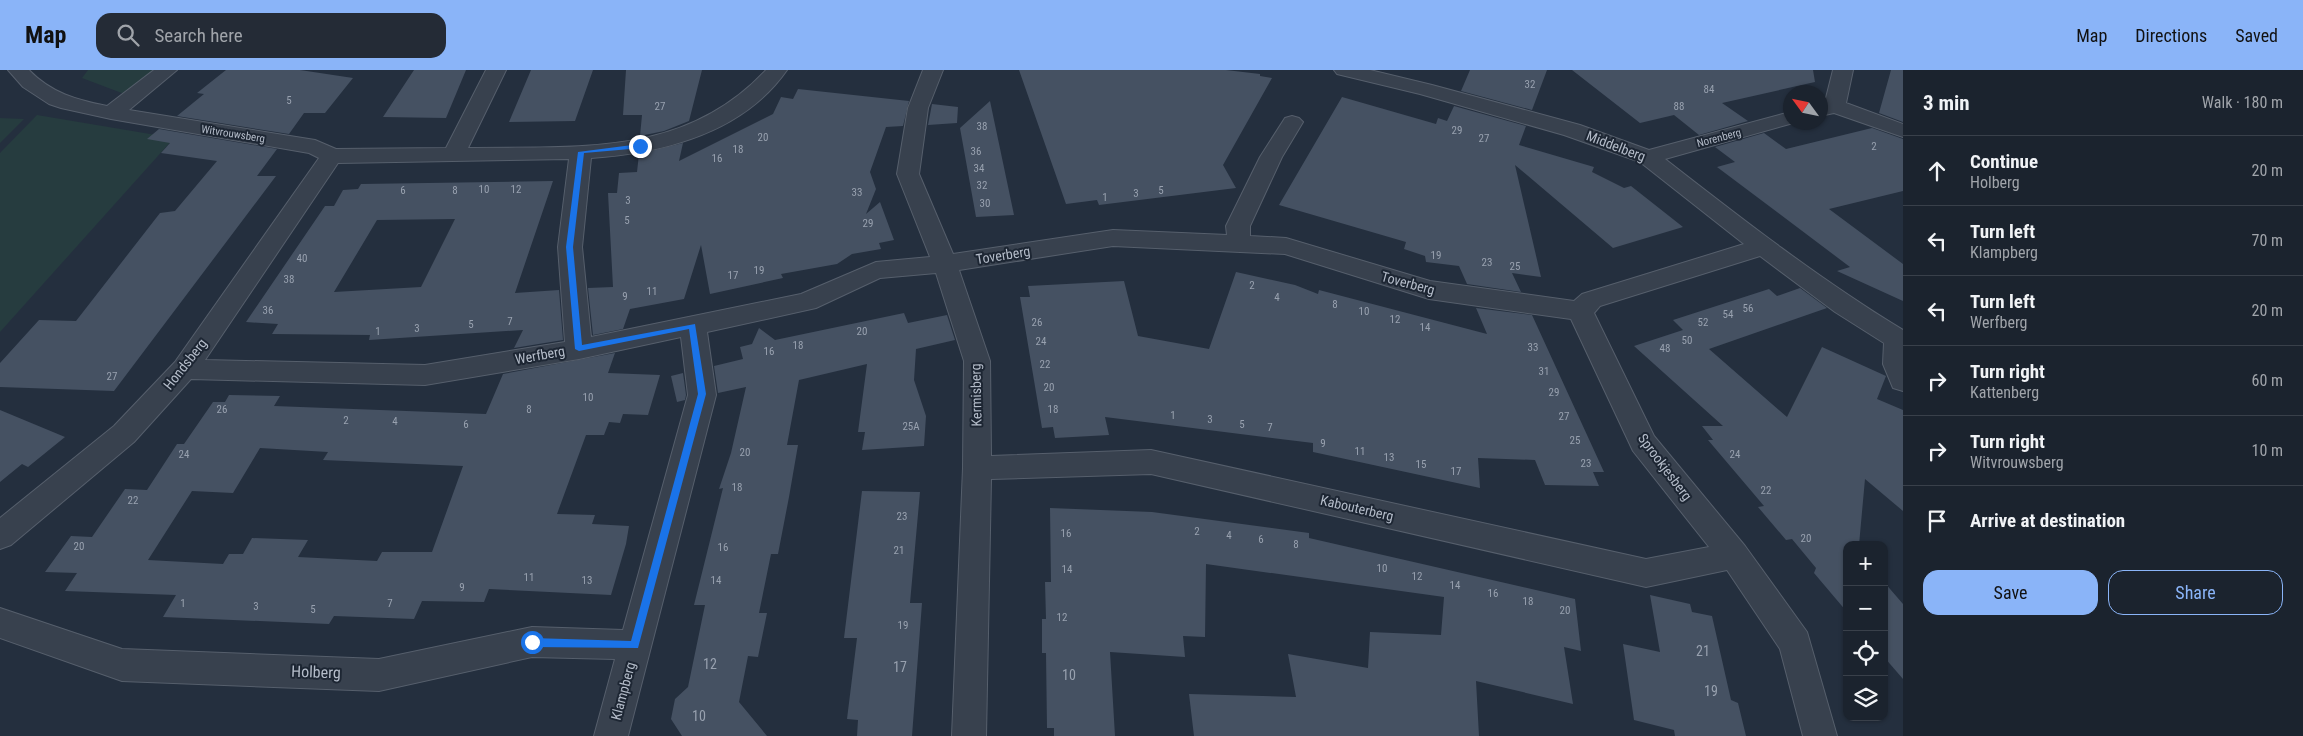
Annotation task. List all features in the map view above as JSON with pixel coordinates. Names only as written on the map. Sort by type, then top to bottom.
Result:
[{"type":"street","points":[[111,113],[167,70]]},
{"type":"street","points":[[454,155],[496,70]]},
{"type":"street","name":"Witvrouwsberg","points":[[20,72],[56,100],[111,113],[314,147],[332,156],[581,152],[640,146],[685,135],[732,112],[759,91],[777,70]]},
{"type":"street","name":"Kermisberg","points":[[933,70],[918,108],[908,174],[946,264],[977,361],[977,468],[969,736]]},
{"type":"street","name":"Middelberg","points":[[1344,70],[1425,89],[1572,130],[1648,157],[1763,247],[1844,306],[1900,341],[1896,364],[1903,381]]},
{"type":"street","points":[[1842,70],[1828,108],[1903,131]]},
{"type":"street","name":"Norenberg","points":[[1648,157],[1783,120]]},
{"type":"street","points":[[1239,243],[1238,226],[1271,157],[1292,122]]},
{"type":"street","points":[[579,349],[570,247],[581,152]]},
{"type":"street","name":"Hondsberg","points":[[0,536],[124,434],[184,369],[332,156]]},
{"type":"street","name":"Toverberg","points":[[946,264],[1113,238],[1286,246],[1429,290],[1580,311]]},
{"type":"street","points":[[1580,311],[1591,300],[1763,247]]},
{"type":"street","name":"Werfberg","points":[[184,369],[425,376],[579,349],[807,302],[876,270],[946,264]]},
{"type":"street","name":"Sprookjesberg","points":[[1580,311],[1643,443],[1734,554],[1796,644],[1820,736]]},
{"type":"street","name":"Klampberg","points":[[610,736],[702,394],[693,326]]},
{"type":"street","name":"Kabouterberg","points":[[977,468],[1151,462],[1646,573],[1734,554]]},
{"type":"street","name":"Holberg","points":[[0,622],[122,665],[379,675],[532,642],[635,645]]},
{"type":"green space","points":[[88,70],[159,70],[127,95],[82,78]]},
{"type":"green space","points":[[37,115],[174,138],[0,332],[0,153]]},
{"type":"green space","points":[[0,118],[24,119],[0,143]]},
{"type":"building","points":[[226,70],[300,70],[353,78],[325,113],[304,113],[289,134],[177,116],[204,94],[197,93]]},
{"type":"building","points":[[414,70],[466,70],[446,118],[383,117]]},
{"type":"building","points":[[531,70],[593,70],[575,121],[509,122]]},
{"type":"building","points":[[626,70],[702,70],[689,121],[664,131],[640,136],[642,115],[623,115]]},
{"type":"building","points":[[1019,70],[1226,70],[1260,74],[1260,76],[1272,78],[1223,165],[1236,188],[1099,205],[1097,200],[1066,204]]},
{"type":"building","points":[[1470,70],[1547,70],[1532,110],[1461,91]]},
{"type":"building","points":[[1572,70],[1813,70],[1815,82],[1802,85],[1783,85],[1783,89],[1722,103],[1748,121],[1699,135],[1674,115],[1640,123]]},
{"type":"building","points":[[1891,70],[1903,70],[1903,122],[1879,113]]},
{"type":"building","points":[[798,89],[909,101],[903,126],[886,127],[870,172],[876,189],[866,214],[880,202],[894,240],[879,243],[881,249],[852,254],[837,264],[781,274],[783,278],[710,294],[701,245],[684,299],[630,309],[623,329],[593,335],[588,288],[613,287],[608,193],[617,193],[619,173],[637,172],[639,154],[683,143],[679,161],[773,114],[781,97],[793,99]]},
{"type":"building","points":[[1342,97],[1436,124],[1438,118],[1447,121],[1454,106],[1526,126],[1519,145],[1594,167],[1592,172],[1624,188],[1631,186],[1683,227],[1613,248],[1515,165],[1541,277],[1512,273],[1521,292],[1467,284],[1459,266],[1426,262],[1425,256],[1404,249],[1406,242],[1279,205]]},
{"type":"building","points":[[990,101],[1014,215],[976,217],[960,128]]},
{"type":"building","points":[[932,104],[958,107],[957,123],[928,125]]},
{"type":"building","points":[[1872,128],[1903,139],[1903,191],[1829,209],[1903,264],[1903,301],[1837,271],[1850,267],[1717,167],[1735,162],[1715,147],[1764,133],[1786,149]]},
{"type":"building","points":[[159,129],[277,149],[257,176],[276,176],[114,391],[0,387],[0,363],[39,320],[76,321],[160,213],[175,211],[217,161],[161,153],[170,143],[147,139]]},
{"type":"building","points":[[553,181],[515,293],[559,290],[563,340],[514,348],[523,330],[369,340],[370,335],[272,334],[278,324],[246,322],[325,206],[334,206],[343,190],[358,189],[361,184]],"holes":[[[455,219],[421,287],[334,292],[377,220]]]},
{"type":"building","points":[[1236,272],[1295,285],[1318,294],[1319,290],[1487,334],[1476,308],[1532,315],[1604,472],[1593,472],[1599,486],[1545,485],[1535,460],[1478,458],[1480,488],[1313,452],[1313,443],[1105,417],[1109,435],[1055,438],[1053,427],[1042,428],[1020,297],[1030,297],[1028,286],[1124,281],[1138,336],[1209,349]]},
{"type":"building","points":[[1800,288],[1827,308],[1709,349],[1787,417],[1822,347],[1886,376],[1877,399],[1903,410],[1903,511],[1865,479],[1859,541],[1843,541],[1843,607],[1814,573],[1816,568],[1792,539],[1786,540],[1758,507],[1764,506],[1708,440],[1713,440],[1702,426],[1723,426],[1634,346],[1683,330],[1673,320],[1769,289],[1777,296]]},
{"type":"building","points":[[904,313],[908,323],[947,315],[955,340],[916,349],[914,380],[926,416],[924,446],[862,450],[865,432],[858,432],[867,364],[799,380],[787,445],[798,445],[789,497],[778,554],[771,554],[759,613],[767,613],[758,657],[748,656],[739,702],[767,736],[682,736],[671,719],[675,699],[688,687],[705,605],[694,605],[723,488],[719,489],[731,453],[746,387],[718,393],[714,366],[743,359],[740,347],[752,344],[759,328],[775,340]]},
{"type":"building","points":[[615,353],[608,373],[660,375],[648,415],[623,414],[620,423],[609,422],[604,435],[586,435],[557,514],[595,515],[592,524],[629,526],[626,544],[611,595],[489,589],[484,602],[422,601],[414,619],[334,616],[329,624],[163,617],[176,595],[65,591],[77,573],[45,572],[71,536],[92,537],[125,489],[147,490],[177,444],[184,444],[213,402],[225,402],[229,395],[280,396],[274,406],[486,414],[503,374]],"holes":[[[260,448],[328,452],[323,460],[463,466],[432,552],[382,552],[377,561],[298,557],[308,540],[252,538],[243,554],[229,554],[223,564],[148,560],[192,491],[233,493]]]},
{"type":"building","points":[[683,373],[685,400],[677,402],[671,376]]},
{"type":"building","points":[[0,410],[65,437],[28,467],[22,464],[0,482]]},
{"type":"building","points":[[862,491],[920,492],[910,603],[922,603],[912,736],[857,736],[858,720],[847,719],[857,638],[844,638]]},
{"type":"building","points":[[1050,508],[1152,512],[1309,533],[1309,538],[1575,599],[1581,651],[1564,647],[1573,704],[1476,681],[1479,736],[1194,736],[1189,694],[1296,697],[1288,654],[1368,668],[1370,632],[1441,635],[1444,597],[1206,564],[1205,637],[1183,636],[1185,657],[1110,652],[1115,736],[1054,736],[1054,728],[1047,728],[1046,653],[1042,653],[1042,619],[1046,619],[1045,582],[1051,582]]},
{"type":"building","points":[[1888,587],[1903,604],[1903,679],[1888,662]]},
{"type":"building","points":[[1650,595],[1690,604],[1692,612],[1712,616],[1731,700],[1738,703],[1746,736],[1675,736],[1674,730],[1634,720],[1623,644],[1660,652]]},
{"type":"route","points":[[532,642],[635,645],[702,394],[693,326],[579,349],[570,247],[581,152],[640,146]]}]
